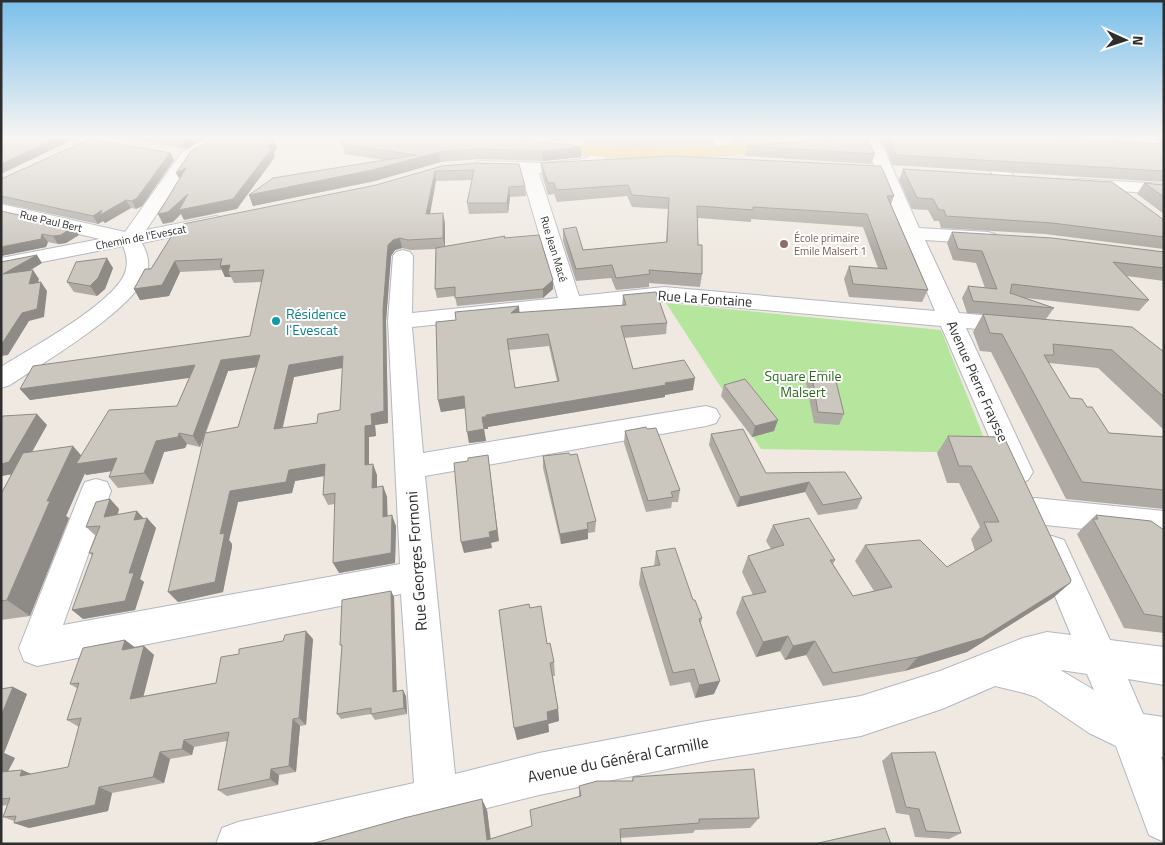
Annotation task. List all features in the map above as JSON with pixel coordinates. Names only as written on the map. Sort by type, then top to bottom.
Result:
[{"type":"street","points":[[1,379],[104,312],[124,292],[137,270],[138,255],[130,239],[174,175]]},
{"type":"street","name":"Rue Jean Macé","points":[[531,175],[570,302]]},
{"type":"street","name":"Avenue Pierre Fraysse","points":[[886,175],[1099,656],[1148,735],[1164,820]]},
{"type":"street","points":[[978,177],[1026,180]]},
{"type":"street","points":[[1064,182],[1164,189]]},
{"type":"street","points":[[1111,186],[1134,203]]},
{"type":"street","name":"Rue Paul Bert","points":[[1,210],[130,239]]},
{"type":"street","name":"Chemin de l'Evescat","points":[[1,264],[235,218]]},
{"type":"street","points":[[912,232],[1007,239]]},
{"type":"street","name":"Rue Georges Fornoni","points":[[403,256],[400,322],[417,576],[436,800]]},
{"type":"street","name":"Rue La Fontaine","points":[[400,322],[570,302],[664,294],[1038,328]]},
{"type":"street","points":[[410,467],[706,416]]},
{"type":"street","points":[[96,491],[37,648],[417,576]]},
{"type":"street","points":[[1035,512],[1164,524]]},
{"type":"street","name":"Avenue du Général Carmille","points":[[238,844],[436,800],[548,772],[707,741],[861,716],[942,690],[994,667],[1023,656],[1047,650],[1164,666]]},
{"type":"street","points":[[994,667],[1025,674],[1049,684],[1103,719],[1148,735]]},
{"type":"green space","name":"Square Emile Malsert","points":[[666,303],[941,330],[990,453],[761,449]]},
{"type":"building","points":[[9,175],[154,175],[137,198],[132,201],[126,200],[100,215],[102,210],[93,216],[1,196],[1,179]]},
{"type":"building","points":[[181,175],[251,175],[233,199],[179,210],[188,194],[168,212],[158,214]]},
{"type":"building","points":[[289,175],[345,175],[249,195],[273,178]]},
{"type":"building","points":[[409,175],[434,175],[426,214],[443,213],[443,238],[408,240],[400,238],[393,240],[388,245],[383,310],[384,411],[371,414],[372,425],[365,426],[365,465],[373,464],[372,488],[383,486],[383,517],[392,515],[391,553],[333,563],[335,493],[323,495],[325,464],[289,470],[286,482],[230,491],[220,534],[224,533],[224,537],[215,582],[168,592],[205,433],[238,427],[260,355],[221,360],[193,436],[179,433],[178,437],[156,441],[144,473],[109,477],[117,458],[76,464],[109,410],[177,406],[195,365],[20,389],[33,366],[250,336],[264,270],[228,272],[230,265],[220,266],[222,259],[175,261],[162,285],[134,289],[145,269],[151,269],[174,232],[176,233],[183,224],[376,185]],"holes":[[[343,356],[340,410],[318,414],[317,423],[274,429],[289,365]]]},
{"type":"building","points":[[473,175],[522,175],[525,186],[509,187],[507,203],[467,203]]},
{"type":"building","points":[[545,175],[885,175],[894,196],[887,196],[928,290],[853,284],[849,266],[887,269],[867,214],[753,207],[753,210],[697,206],[698,245],[702,245],[702,274],[649,270],[650,274],[616,278],[612,265],[576,269],[563,229],[576,227],[583,250],[667,242],[669,198],[632,195],[628,185],[556,190],[554,183],[548,183]]},
{"type":"building","points":[[906,175],[1006,175],[1112,182],[1164,220],[1164,237],[1052,223],[946,216],[944,210],[939,210],[933,199],[917,198]]},
{"type":"building","points":[[1144,183],[1164,185],[1164,197]]},
{"type":"building","points":[[1,211],[73,227],[61,235],[42,234],[41,239],[1,247]]},
{"type":"building","points":[[952,232],[1052,238],[1164,252],[1164,268],[1113,262],[1149,300],[1012,284],[1010,293],[1054,308],[973,301],[968,286],[997,289],[982,251],[958,249]]},
{"type":"building","points":[[539,235],[553,280],[543,289],[455,298],[455,287],[435,289],[436,248],[505,236],[504,238]]},
{"type":"building","points":[[37,255],[3,274],[33,270],[29,284],[41,282],[37,309],[22,313],[1,345],[1,262]]},
{"type":"building","points":[[107,258],[98,278],[90,286],[67,282],[76,262]]},
{"type":"building","points":[[656,292],[667,323],[621,326],[633,369],[684,360],[695,378],[665,383],[666,385],[486,415],[486,417],[482,417],[484,429],[467,432],[464,396],[438,400],[436,322],[456,320],[455,312],[519,306],[511,313],[626,305],[623,295]],"holes":[[[548,334],[559,381],[515,388],[507,339]]]},
{"type":"building","points":[[983,314],[1132,327],[1164,352],[1164,397],[1112,350],[1053,344],[1054,355],[1044,355],[1070,398],[1082,399],[1087,407],[1092,407],[1109,433],[1164,437],[1164,490],[1082,482],[1002,334],[990,333]]},
{"type":"building","points":[[811,371],[834,373],[844,414],[818,412]]},
{"type":"building","points":[[745,379],[778,420],[755,426],[724,385]]},
{"type":"building","points":[[37,414],[9,462],[1,464],[1,419],[3,416]]},
{"type":"building","points":[[646,427],[647,429],[656,428],[680,490],[671,492],[673,497],[648,501],[625,431]]},
{"type":"building","points":[[743,429],[766,473],[845,472],[862,498],[823,505],[809,482],[740,497],[711,434]]},
{"type":"building","points":[[948,436],[1004,437],[1071,580],[1070,583],[982,638],[918,657],[833,673],[815,641],[793,646],[788,636],[763,642],[742,597],[766,592],[748,556],[784,545],[773,525],[809,518],[835,560],[830,560],[853,596],[892,587],[865,545],[920,540],[947,567],[992,541],[984,522],[999,522],[971,466],[959,466]]},
{"type":"building","points":[[73,446],[47,501],[50,501],[7,600],[1,601],[1,494],[23,453]]},
{"type":"building","points":[[569,453],[570,455],[577,454],[596,521],[587,523],[588,529],[560,534],[543,456]]},
{"type":"building","points":[[488,455],[497,530],[489,532],[490,537],[461,542],[454,463],[468,461],[468,458]]},
{"type":"building","points":[[110,499],[104,517],[137,511],[134,520],[147,518],[129,573],[134,573],[125,601],[72,610],[93,553],[89,553],[100,526],[86,527],[96,502]]},
{"type":"building","points":[[1096,515],[1151,521],[1164,530],[1164,617],[1144,614],[1093,519],[1098,519]]},
{"type":"building","points":[[675,548],[693,600],[695,600],[702,618],[699,619],[720,681],[699,685],[694,669],[673,673],[641,568],[660,565],[656,551]]},
{"type":"building","points":[[391,591],[393,692],[403,690],[404,708],[371,714],[371,708],[337,714],[342,645],[340,645],[342,600]]},
{"type":"building","points":[[529,604],[530,608],[541,606],[547,644],[550,643],[554,662],[550,663],[558,709],[547,712],[548,720],[514,728],[499,610]]},
{"type":"building","points":[[306,631],[299,718],[293,719],[289,766],[271,769],[270,779],[218,790],[229,732],[184,740],[182,749],[160,752],[153,777],[99,787],[95,805],[14,823],[16,816],[3,817],[10,798],[1,799],[1,772],[22,770],[20,776],[68,767],[81,718],[67,720],[79,683],[70,684],[83,648],[125,640],[122,650],[144,646],[130,699],[216,683],[221,657],[239,654],[239,649],[283,641],[285,635]]},
{"type":"building","points":[[13,687],[1,716],[1,689]]},
{"type":"building","points":[[935,752],[961,833],[926,831],[919,809],[906,807],[891,753]]},
{"type":"building","points":[[754,769],[759,818],[699,819],[699,823],[620,829],[621,844],[311,844],[482,799],[487,840],[532,826],[530,810],[581,796],[579,786],[597,781],[633,781],[633,777]]},
{"type":"building","points":[[885,828],[891,844],[814,844]]},
{"type":"place","name":"École primaire Emile Malsert 1","points":[[784,244]]},
{"type":"place","name":"Résidence l'Evescat","points":[[276,321]]}]
